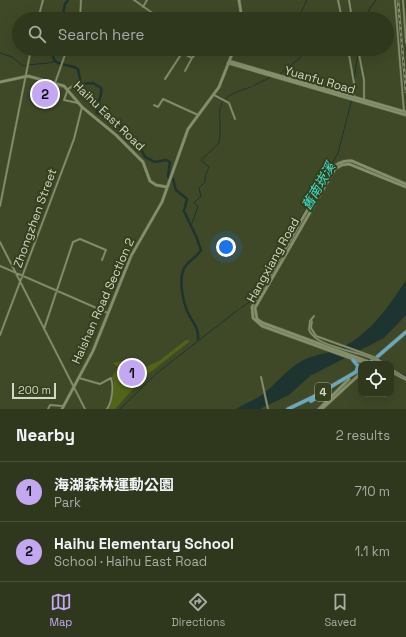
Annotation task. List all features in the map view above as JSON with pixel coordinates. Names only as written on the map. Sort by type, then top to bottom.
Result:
[{"type":"main road","points":[[373,361],[406,334]]},
{"type":"main road","points":[[353,359],[358,366]]},
{"type":"main road","name":"4","points":[[293,409],[349,379],[358,372]]},
{"type":"main road","name":"4","points":[[288,409],[358,372]]},
{"type":"street","points":[[40,12],[43,0]]},
{"type":"street","points":[[80,12],[81,0]]},
{"type":"street","points":[[134,0],[151,12]]},
{"type":"street","points":[[143,7],[147,0]]},
{"type":"street","points":[[239,0],[241,12]]},
{"type":"street","points":[[338,0],[341,12]]},
{"type":"street","points":[[349,0],[351,12]]},
{"type":"street","points":[[395,0],[405,113]]},
{"type":"street","points":[[403,0],[406,44]]},
{"type":"street","points":[[0,206],[29,56]]},
{"type":"street","points":[[55,84],[64,56]]},
{"type":"street","points":[[165,78],[180,56]]},
{"type":"street","points":[[185,71],[192,58],[188,56]]},
{"type":"street","name":"Haishan Road Section 2","points":[[62,408],[92,350],[131,256],[162,202],[188,129],[221,83],[231,56]]},
{"type":"street","points":[[349,56],[354,83],[354,99]]},
{"type":"street","points":[[359,56],[364,80],[364,101]]},
{"type":"street","name":"Yuanfu Road","points":[[229,62],[405,113]]},
{"type":"street","name":"Haihu East Road","points":[[0,82],[30,76],[68,89],[82,107],[116,135],[143,162],[150,181],[156,185],[167,188]]},
{"type":"street","points":[[79,82],[68,89],[64,100],[80,104]]},
{"type":"street","points":[[213,94],[220,100],[229,103],[235,119]]},
{"type":"street","points":[[154,105],[158,107],[163,99],[198,115]]},
{"type":"street","name":"Zhongzhen Street","points":[[0,335],[74,140],[82,107]]},
{"type":"street","name":"Hangxiang Road","points":[[373,361],[353,359],[313,346],[262,326],[253,318],[252,307],[335,164],[345,161],[352,161],[406,184]]},
{"type":"street","name":"Hangxiang Road","points":[[353,359],[318,343],[260,321],[256,315],[255,308],[338,167],[349,164],[406,187]]},
{"type":"street","points":[[44,329],[73,242],[80,239],[106,250],[102,260]]},
{"type":"street","points":[[0,242],[85,409]]},
{"type":"street","points":[[0,266],[108,313]]},
{"type":"street","points":[[377,361],[316,338],[308,330],[311,321],[310,328],[316,336],[374,356],[382,361]]},
{"type":"street","points":[[394,371],[406,379]]},
{"type":"street","points":[[322,409],[358,373]]},
{"type":"street","points":[[394,373],[406,379]]},
{"type":"street","points":[[78,377],[100,384],[112,378],[112,393],[107,409]]},
{"type":"street","points":[[261,377],[267,409]]},
{"type":"street","points":[[319,409],[349,379]]},
{"type":"street","points":[[48,409],[50,405],[62,408]]},
{"type":"green space","points":[[41,81],[62,86],[61,89],[56,87],[55,89],[58,90],[53,108],[37,103]]},
{"type":"green space","points":[[186,340],[190,341],[143,378],[115,409],[108,409],[114,381],[112,377],[118,367],[113,363],[122,361],[128,366],[136,359],[143,368],[159,361]]},
{"type":"water","points":[[406,280],[406,315],[384,338],[310,376],[289,395],[260,409],[236,409],[263,394],[290,369],[300,362],[310,357],[341,348],[361,335],[386,309]]},
{"type":"waterway","points":[[63,12],[65,4],[68,0]]},
{"type":"waterway","points":[[301,12],[307,0]]},
{"type":"waterway","name":"舊南崁溪","points":[[369,12],[376,0]]},
{"type":"waterway","points":[[0,53],[12,57],[23,66],[55,61]]},
{"type":"waterway","points":[[53,56],[54,60],[57,62],[78,69],[81,84],[93,83],[101,88],[97,113],[108,117],[122,129],[128,139],[138,143],[145,157],[155,162],[166,160],[170,162],[168,177],[173,179],[176,190],[187,199],[184,211],[195,234]]},
{"type":"waterway","points":[[280,74],[301,56]]},
{"type":"waterway","name":"舊南崁溪","points":[[354,80],[357,56]]},
{"type":"waterway","points":[[253,86],[271,77]]},
{"type":"waterway","points":[[192,223],[198,207],[194,202],[201,197],[199,188],[205,182],[205,177],[209,167],[201,160],[219,143],[220,107],[228,96],[251,87]]},
{"type":"waterway","name":"舊南崁溪","points":[[352,96],[353,87]]},
{"type":"waterway","name":"舊南崁溪","points":[[241,308],[252,300],[261,287],[338,153],[352,99]]},
{"type":"waterway","points":[[196,236],[201,250],[184,268],[181,286],[186,307],[196,328],[198,339]]},
{"type":"waterway","name":"舊南崁溪","points":[[120,409],[157,373],[239,309]]},
{"type":"waterway","points":[[401,374],[406,376]]},
{"type":"tunnel","points":[[375,361],[379,358]]},
{"type":"railway","points":[[398,0],[406,92]]},
{"type":"place","name":"Haihu Elementary School","points":[[45,94]]},
{"type":"place","name":"海湖森林運動公園","points":[[132,373]]}]
